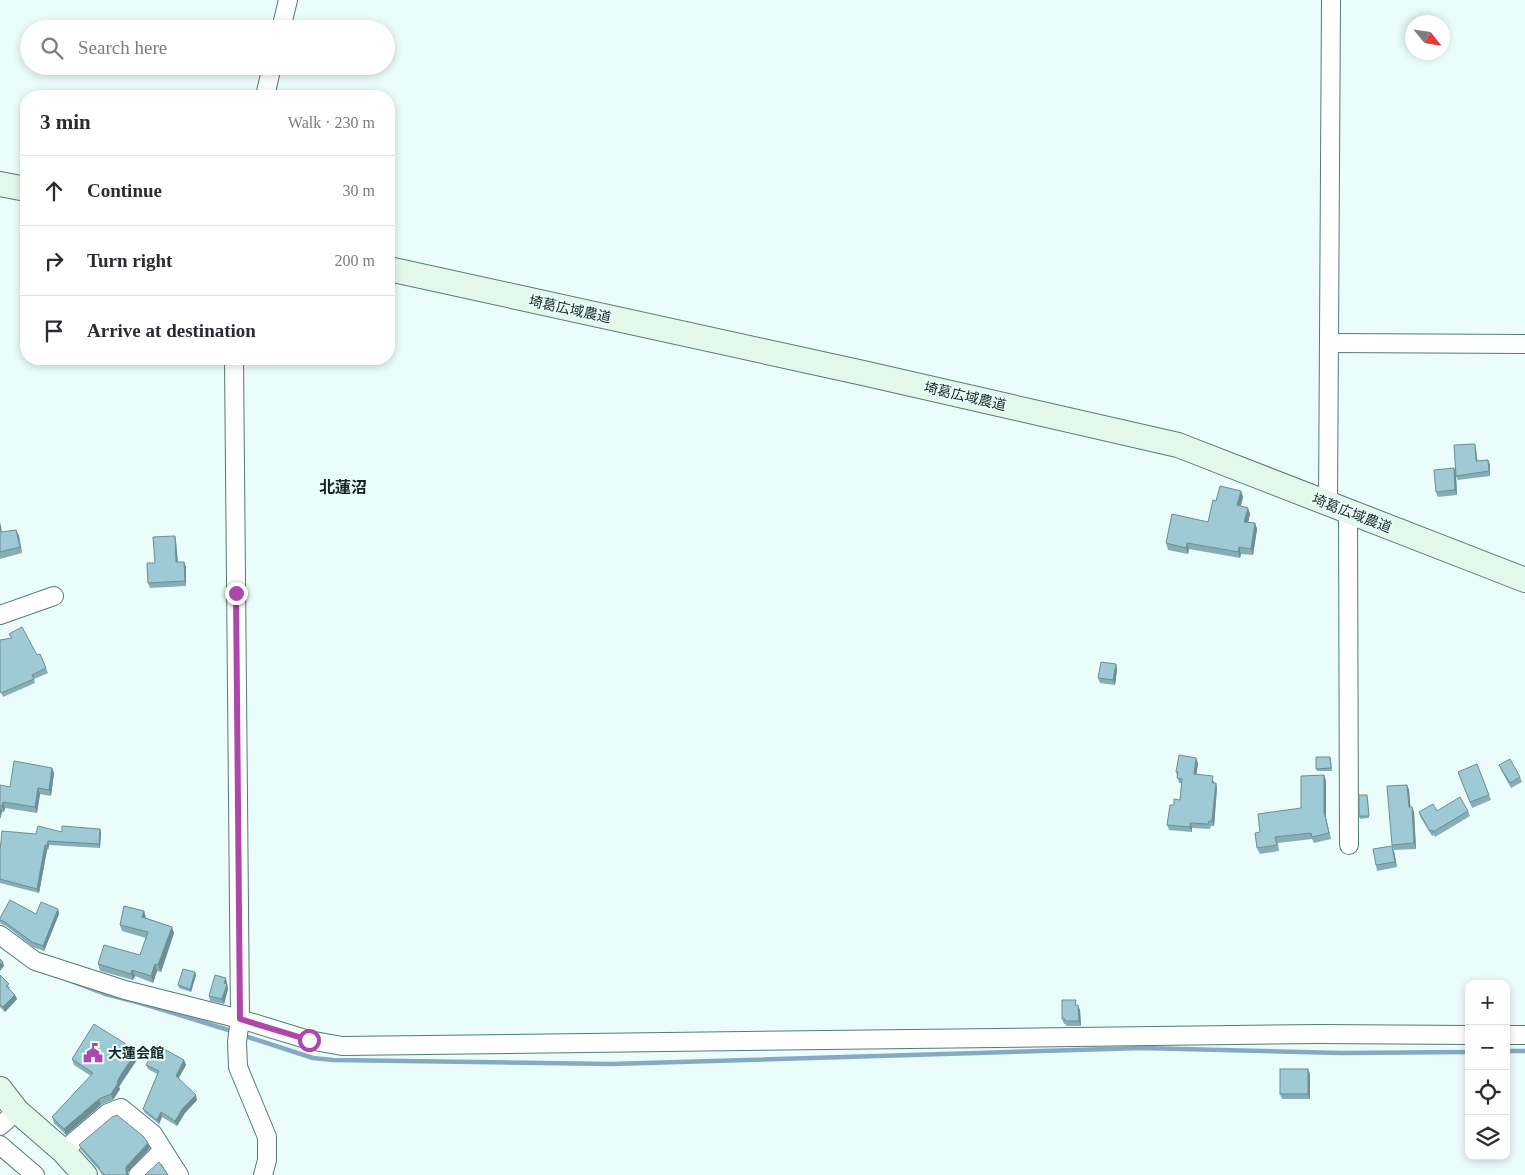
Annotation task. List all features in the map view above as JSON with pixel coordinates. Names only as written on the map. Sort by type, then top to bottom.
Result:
[{"type":"street","points":[[283,20],[288,0]]},
{"type":"street","points":[[1331,0],[1330,343],[1338,508],[1349,846]]},
{"type":"street","points":[[266,90],[270,75]]},
{"type":"street","points":[[0,184],[20,188]]},
{"type":"street","name":"埼葛広域農道","points":[[395,270],[863,373],[1178,445],[1525,580]]},
{"type":"street","points":[[1330,343],[1525,344]]},
{"type":"street","points":[[234,365],[240,1019],[237,1042],[238,1067],[267,1137],[267,1160],[263,1175]]},
{"type":"street","points":[[0,615],[54,596]]},
{"type":"street","points":[[0,935],[35,961],[125,990],[240,1019],[309,1040],[342,1046],[1319,1034],[1465,1035]]},
{"type":"street","points":[[1510,1035],[1525,1035]]},
{"type":"street","points":[[0,1089],[8,1118],[63,1151],[84,1175]]},
{"type":"street","points":[[63,1151],[108,1113],[121,1108],[154,1134],[179,1175]]},
{"type":"street","points":[[0,1145],[35,1175]]},
{"type":"street","points":[[138,1175],[163,1150]]},
{"type":"building","points":[[1475,444],[1476,461],[1488,460],[1489,471],[1456,476],[1454,445]]},
{"type":"building","points":[[1454,468],[1455,490],[1436,492],[1434,470]]},
{"type":"building","points":[[1220,486],[1241,491],[1237,505],[1248,508],[1244,522],[1255,523],[1251,549],[1239,547],[1238,552],[1187,543],[1186,548],[1166,543],[1172,514],[1208,522],[1213,500],[1216,501]]},
{"type":"building","points":[[0,525],[1,532],[16,530],[20,547],[0,552]]},
{"type":"building","points":[[175,536],[176,562],[184,562],[185,581],[148,583],[147,563],[155,563],[153,537]]},
{"type":"building","points":[[22,627],[37,655],[40,654],[46,668],[32,675],[34,679],[1,693],[0,640],[12,638],[9,634]]},
{"type":"building","points":[[1101,662],[1116,664],[1113,680],[1098,678]]},
{"type":"building","points":[[1179,755],[1196,758],[1194,774],[1213,776],[1212,783],[1216,783],[1212,821],[1209,821],[1208,824],[1190,823],[1190,827],[1167,825],[1170,805],[1174,805],[1174,799],[1180,800],[1182,779],[1177,778],[1178,772],[1176,772]]},
{"type":"building","points":[[1316,757],[1330,757],[1331,768],[1316,769]]},
{"type":"building","points":[[1510,759],[1520,777],[1510,783],[1499,765]]},
{"type":"building","points":[[14,761],[52,768],[49,790],[38,788],[35,807],[3,802],[2,806],[0,806],[0,785],[10,787]]},
{"type":"building","points":[[1477,764],[1489,795],[1470,802],[1458,772]]},
{"type":"building","points":[[1324,775],[1324,812],[1329,833],[1312,837],[1311,833],[1275,837],[1277,845],[1257,848],[1255,833],[1260,832],[1258,814],[1301,808],[1301,776]]},
{"type":"building","points":[[1407,785],[1409,807],[1412,807],[1414,843],[1392,845],[1387,786]]},
{"type":"building","points":[[1359,795],[1367,795],[1369,816],[1359,816]]},
{"type":"building","points":[[1460,797],[1468,811],[1433,832],[1432,830],[1430,831],[1419,812],[1433,804],[1437,811]]},
{"type":"building","points":[[38,826],[62,832],[62,826],[100,829],[99,844],[48,841],[47,846],[45,845],[37,889],[0,879],[2,831],[36,834]]},
{"type":"building","points":[[1392,846],[1395,862],[1376,865],[1373,849]]},
{"type":"building","points":[[10,900],[36,914],[41,902],[58,909],[43,946],[32,942],[0,920]]},
{"type":"building","points":[[124,906],[144,911],[142,917],[172,927],[158,965],[155,964],[151,976],[132,970],[131,974],[98,964],[104,945],[140,955],[148,932],[120,925]]},
{"type":"building","points":[[183,969],[195,972],[190,989],[178,985]]},
{"type":"building","points":[[0,975],[9,984],[6,986],[15,995],[3,1007],[0,1004]]},
{"type":"building","points":[[215,975],[226,978],[224,983],[227,984],[222,999],[209,996]]},
{"type":"building","points":[[1062,1000],[1076,1000],[1075,1005],[1078,1005],[1079,1021],[1065,1021],[1065,1019],[1062,1019]]},
{"type":"building","points":[[94,1024],[137,1051],[111,1094],[99,1099],[64,1129],[52,1117],[93,1073],[72,1059]]},
{"type":"building","points":[[157,1045],[184,1060],[176,1076],[196,1095],[183,1108],[175,1121],[161,1112],[157,1120],[143,1109],[159,1071],[146,1065]]},
{"type":"building","points":[[1280,1069],[1308,1069],[1308,1094],[1280,1094]]},
{"type":"building","points":[[117,1115],[143,1136],[148,1143],[126,1167],[127,1175],[105,1175],[79,1145],[112,1117]]},
{"type":"building","points":[[159,1162],[168,1175],[145,1175]]},
{"type":"waterway","points":[[66,979],[105,994],[235,1032]]},
{"type":"waterway","points":[[242,1035],[313,1058],[333,1060],[611,1064],[1142,1048],[1341,1053],[1465,1052]]},
{"type":"waterway","points":[[1510,1051],[1525,1051]]},
{"type":"place","name":"大蓮会館","points":[[93,1053]]},
{"type":"district","name":"北蓮沼","points":[[343,487]]},
{"type":"route","points":[[236,593],[240,1019],[309,1040]]}]
